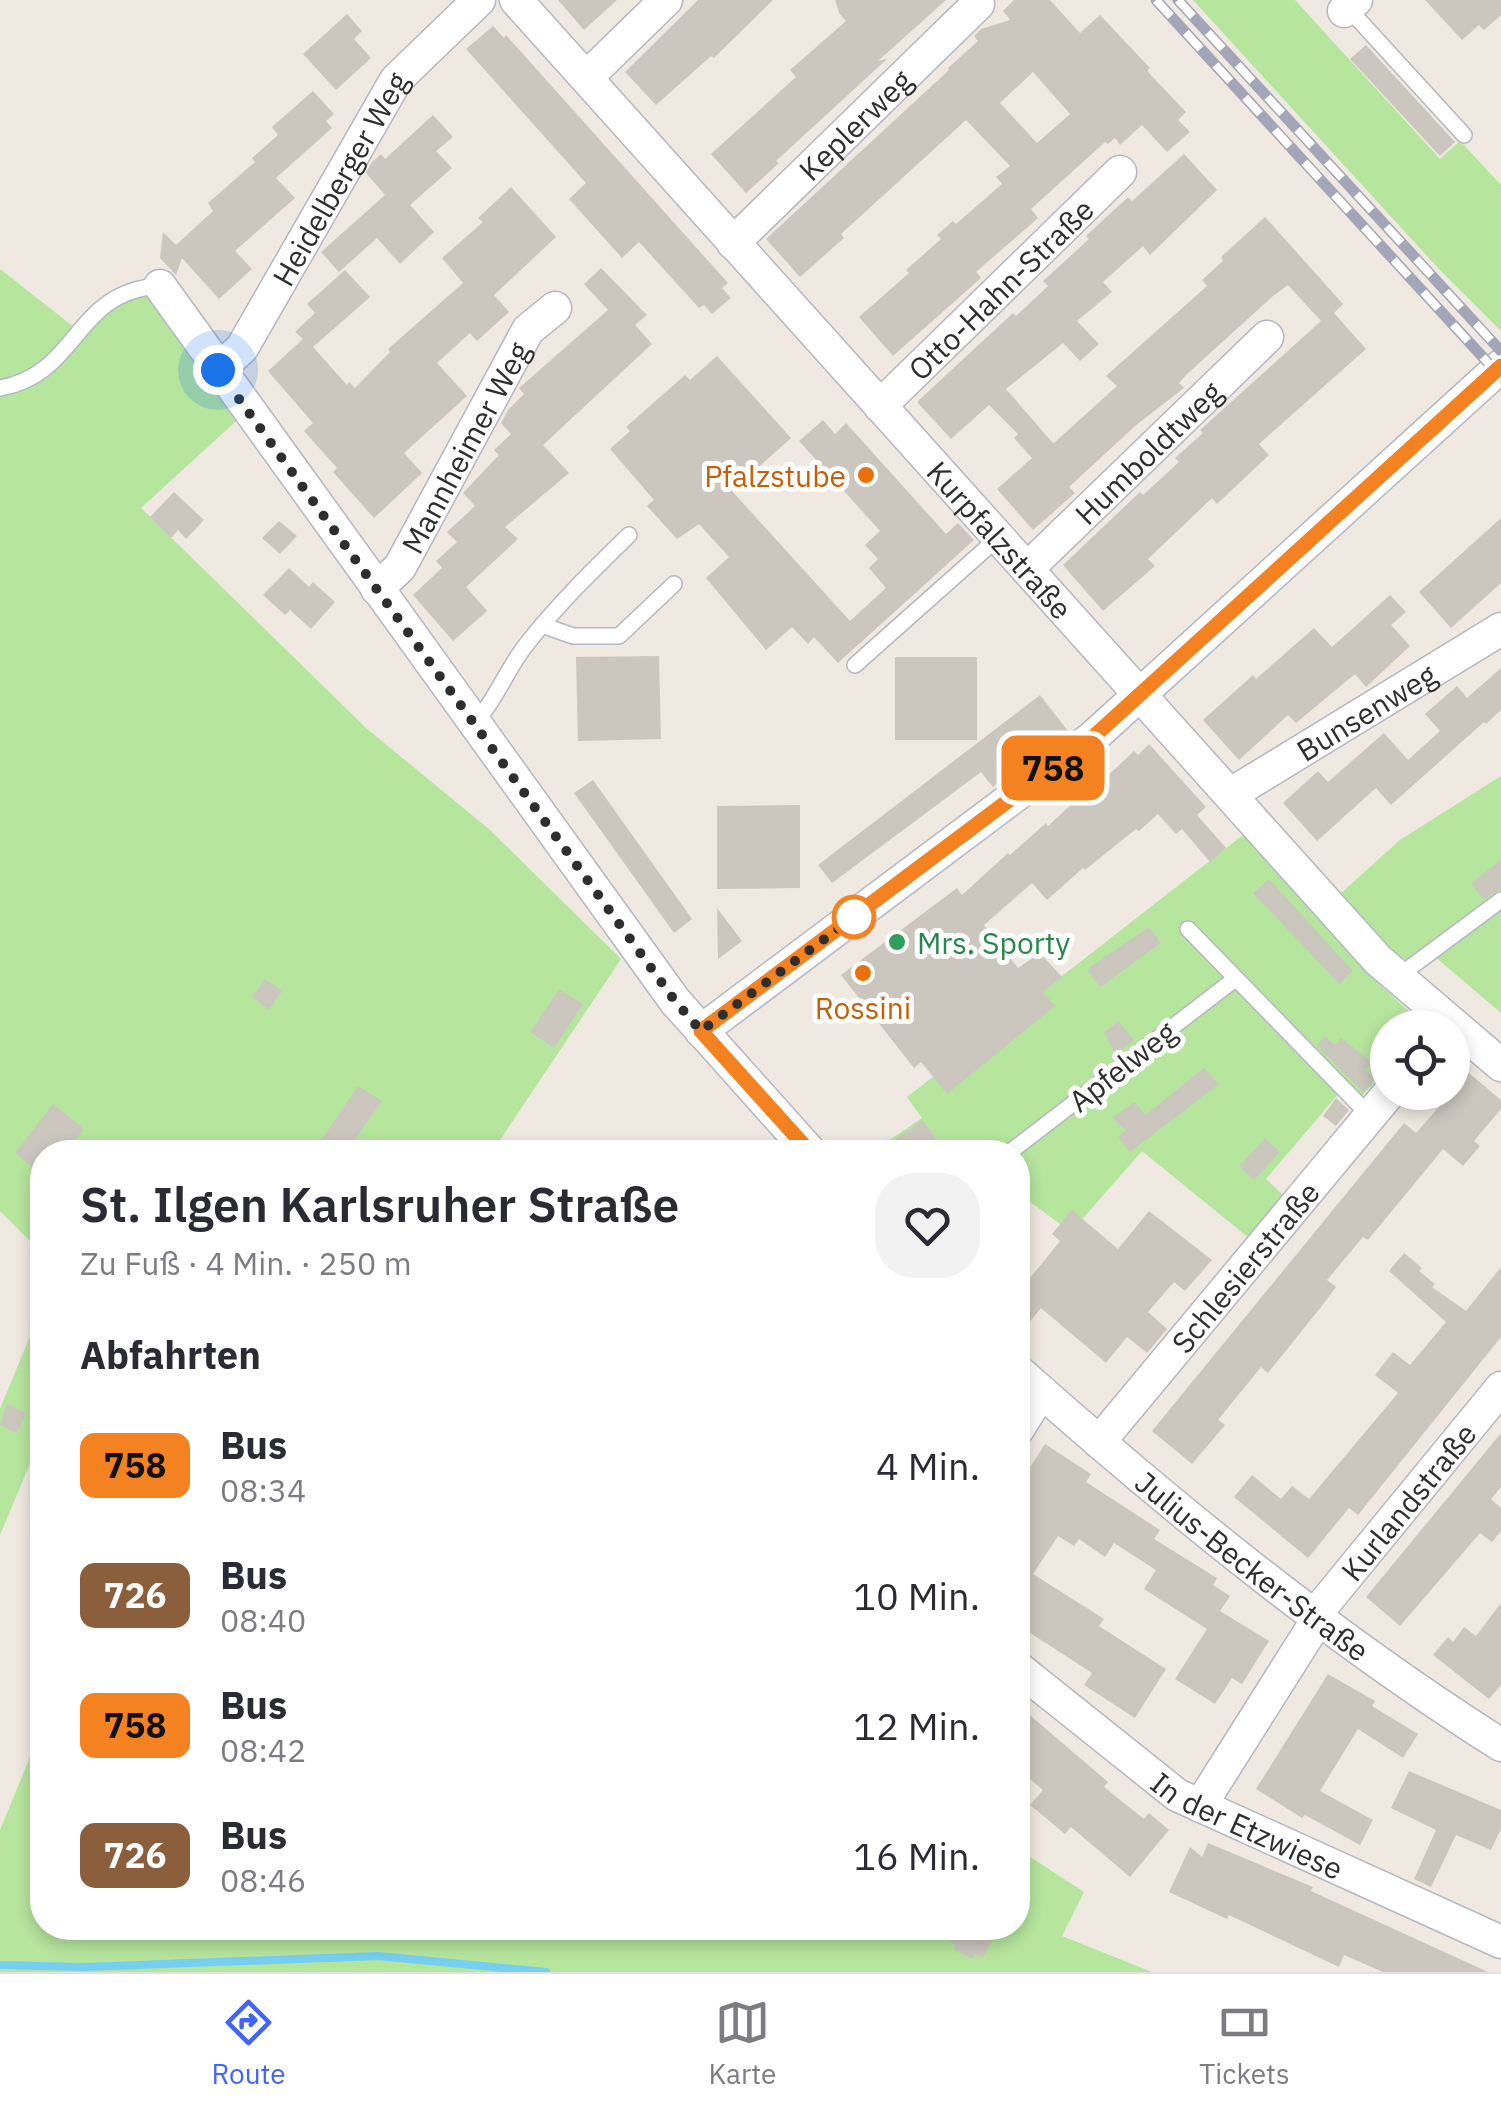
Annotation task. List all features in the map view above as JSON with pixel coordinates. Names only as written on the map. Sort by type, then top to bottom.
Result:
[{"type":"street","name":"Heidelberger Weg","points":[[218,370],[242,348],[401,73],[479,0]]},
{"type":"street","name":"Kurpfalzstraße","points":[[516,0],[1396,978],[1430,1010]]},
{"type":"street","points":[[587,78],[666,0]]},
{"type":"street","name":"Keplerweg","points":[[733,243],[978,4]]},
{"type":"street","name":"Otto-Hahn-Straße","points":[[880,406],[1120,172]]},
{"type":"street","points":[[160,286],[675,1001],[799,1140]]},
{"type":"street","name":"Mannheimer Weg","points":[[377,588],[400,567],[528,330],[555,308]]},
{"type":"street","name":"Humboldtweg","points":[[1027,569],[1267,337]]},
{"type":"street","points":[[701,1031],[1092,738],[1501,367]]},
{"type":"street","name":"Bunsenweg","points":[[1231,794],[1501,629]]},
{"type":"street","name":"Kurpfalzstraße","points":[[1470,1042],[1501,1065]]},
{"type":"street","name":"Schlesierstraße","points":[[1099,1442],[1375,1110]]},
{"type":"street","name":"Julius-Becker-Straße","points":[[1030,1382],[1316,1617],[1408,1685],[1501,1745]]},
{"type":"street","name":"Kurlandstraße","points":[[1200,1806],[1316,1617],[1501,1388]]},
{"type":"street","name":"In der Etzwiese","points":[[1030,1678],[1165,1788],[1501,1942]]},
{"type":"lane","points":[[1348,5],[1464,135]]},
{"type":"lane","points":[[0,388],[38,376],[112,299],[142,287],[160,286]]},
{"type":"lane","points":[[474,724],[486,712],[521,651],[542,625],[629,535]]},
{"type":"lane","points":[[855,665],[998,537]]},
{"type":"lane","points":[[542,625],[573,636],[620,636],[674,584]]},
{"type":"lane","points":[[1396,978],[1501,900]]},
{"type":"lane","points":[[1188,929],[1235,979],[1370,1095]]},
{"type":"lane","name":"Apfelweg","points":[[1026,1140],[1235,979]]},
{"type":"green space","points":[[1193,0],[1295,0],[1440,159],[1460,141],[1501,185],[1501,331],[1438,268]]},
{"type":"green space","points":[[0,269],[79,331],[142,287],[247,411],[141,508],[366,728],[490,830],[621,959],[500,1140],[30,1140],[30,1241],[0,1211]]},
{"type":"green space","points":[[1501,776],[1501,1013],[1426,949],[1404,963],[1340,894],[1400,840]]},
{"type":"green space","points":[[1243,835],[1374,979],[1407,1010],[1370,1010],[1370,1087],[1360,1098],[1345,1086],[1266,1179],[1284,1196],[1249,1238],[1142,1151],[1071,1232],[1030,1202],[1030,1140],[890,1140],[922,1118],[907,1097]]},
{"type":"green space","points":[[30,1336],[30,1464],[0,1535],[0,1409]]},
{"type":"green space","points":[[30,1757],[30,1940],[1030,1940],[1030,1857],[1084,1892],[1062,1936],[1152,1972],[0,1972],[0,1830]]},
{"type":"building","points":[[558,0],[617,0],[584,30]]},
{"type":"building","points":[[698,0],[773,0],[714,58],[711,56],[656,105],[625,72]]},
{"type":"building","points":[[835,0],[946,0],[878,61],[887,59],[746,193],[711,154],[796,77],[790,70],[846,21]]},
{"type":"building","points":[[1014,0],[1050,0],[1080,33],[1100,15],[1186,112],[1178,120],[1190,132],[1167,152],[1142,125],[1120,145],[1115,138],[1105,142],[1031,209],[1038,218],[976,272],[981,278],[893,356],[859,317],[909,273],[906,270],[941,239],[937,235],[953,221],[956,224],[1002,184],[996,177],[1010,166],[966,120],[841,234],[844,238],[800,277],[766,239],[949,70],[978,41],[974,36],[981,29],[1010,20],[1003,11]],"holes":[[[1033,72],[1070,114],[1037,143],[1000,103]]]},
{"type":"building","points":[[1425,0],[1501,0],[1501,15],[1484,30],[1479,25],[1462,40]]},
{"type":"building","points":[[347,14],[362,31],[354,39],[371,58],[336,90],[303,54]]},
{"type":"building","points":[[493,26],[504,38],[506,35],[728,283],[722,288],[731,298],[712,314],[704,305],[699,308],[639,242],[622,258],[569,199],[586,183],[466,49]]},
{"type":"building","points":[[1366,45],[1455,142],[1440,156],[1350,59]]},
{"type":"building","points":[[313,91],[334,114],[326,121],[332,128],[276,178],[295,198],[235,251],[252,269],[219,299],[182,258],[176,275],[160,258],[163,232],[176,245],[213,211],[208,203],[255,162],[252,158],[278,135],[272,127]]},
{"type":"building","points":[[433,115],[453,137],[436,151],[452,168],[410,205],[434,232],[400,264],[377,238],[339,272],[321,252],[385,195],[366,173],[371,163],[381,154],[385,159]]},
{"type":"building","points":[[1184,154],[1217,190],[1150,255],[1143,246],[1103,282],[1112,292],[1077,321],[1099,344],[1080,361],[1063,343],[1006,389],[1051,441],[1054,443],[1117,386],[1106,376],[1207,286],[1202,280],[1223,261],[1221,257],[1265,217],[1343,304],[1334,313],[1366,349],[1259,444],[1269,455],[1217,504],[1212,498],[1148,559],[1155,566],[1103,611],[1063,565],[1140,492],[1143,495],[1179,462],[1175,458],[1203,433],[1200,430],[1321,321],[1288,285],[1186,375],[1179,383],[1184,388],[1135,426],[1069,487],[1075,493],[1033,530],[997,489],[1032,458],[1014,438],[1018,434],[989,405],[951,439],[917,402],[1048,286],[1043,281],[1089,239],[1086,236]]},
{"type":"building","points":[[511,187],[556,237],[494,295],[509,312],[477,341],[470,333],[437,363],[467,396],[404,453],[422,473],[374,518],[333,472],[337,468],[304,431],[313,423],[268,371],[303,339],[295,332],[315,313],[307,304],[345,270],[370,297],[313,347],[347,385],[349,382],[355,388],[390,352],[388,349],[463,283],[442,258],[483,222],[478,218]]},
{"type":"building","points":[[601,268],[647,315],[635,325],[652,344],[543,445],[569,473],[505,527],[518,539],[466,587],[487,611],[453,641],[413,595],[442,568],[436,561],[457,542],[447,532],[475,506],[463,493],[499,455],[494,450],[511,434],[501,423],[524,394],[519,388],[608,310],[584,284]]},
{"type":"building","points":[[717,356],[791,438],[732,491],[850,621],[886,588],[869,568],[878,559],[865,545],[880,531],[799,441],[823,420],[835,434],[846,423],[946,534],[958,523],[974,540],[838,663],[814,637],[808,644],[792,627],[766,650],[706,578],[729,557],[699,524],[677,539],[647,506],[654,500],[610,449],[630,431],[626,427],[685,375],[690,380]]},
{"type":"building","points":[[174,492],[204,520],[186,539],[178,530],[171,538],[150,517]]},
{"type":"building","points":[[1501,518],[1501,583],[1451,628],[1419,592]]},
{"type":"building","points":[[279,521],[297,536],[280,554],[262,538]]},
{"type":"building","points":[[289,568],[309,587],[313,582],[335,602],[311,629],[290,610],[285,615],[263,595]]},
{"type":"building","points":[[1390,595],[1406,612],[1391,625],[1410,646],[1366,687],[1355,674],[1296,723],[1288,715],[1239,760],[1203,720],[1314,628],[1332,647]]},
{"type":"building","points":[[659,656],[661,739],[578,741],[576,657]]},
{"type":"building","points":[[895,657],[977,657],[977,740],[895,740]]},
{"type":"building","points":[[1501,668],[1501,710],[1391,805],[1376,788],[1317,841],[1283,803],[1318,771],[1328,782],[1384,733],[1408,760],[1440,731],[1425,714],[1457,686],[1467,698]]},
{"type":"building","points":[[1040,695],[1068,731],[993,787],[981,772],[832,883],[818,865]]},
{"type":"building","points":[[1149,744],[1206,807],[1197,815],[1226,848],[1210,862],[1182,829],[1176,834],[1158,814],[1083,868],[1047,900],[1032,883],[984,925],[1018,968],[1040,953],[1062,977],[1043,992],[1055,1006],[947,1094],[921,1062],[914,1068],[841,975],[957,888],[962,895],[1008,853],[1046,823],[1048,826],[1084,793],[1087,795],[1134,751],[1138,755]]},
{"type":"building","points":[[593,780],[692,919],[674,933],[574,793]]},
{"type":"building","points":[[800,805],[800,888],[717,889],[717,806]]},
{"type":"building","points":[[1501,860],[1501,889],[1483,899],[1471,883]]},
{"type":"building","points":[[1269,879],[1353,971],[1339,984],[1253,893]]},
{"type":"building","points":[[717,908],[742,941],[718,959]]},
{"type":"building","points":[[1149,927],[1161,943],[1100,987],[1088,971],[1090,967]]},
{"type":"building","points":[[265,979],[282,991],[269,1010],[252,997]]},
{"type":"building","points":[[559,989],[583,1004],[554,1048],[530,1032]]},
{"type":"building","points":[[1119,1021],[1134,1041],[1115,1053],[1104,1032]]},
{"type":"building","points":[[1325,1036],[1335,1045],[1341,1038],[1370,1060],[1365,1070],[1370,1074],[1370,1085],[1363,1093],[1317,1045]]},
{"type":"building","points":[[1204,1068],[1219,1084],[1130,1152],[1118,1137],[1126,1130],[1112,1118],[1135,1102],[1145,1115]]},
{"type":"building","points":[[1470,1074],[1501,1100],[1501,1109],[1474,1141],[1480,1146],[1463,1166],[1443,1149],[1368,1240],[1363,1237],[1327,1280],[1336,1287],[1321,1307],[1268,1373],[1261,1367],[1218,1420],[1225,1425],[1192,1464],[1152,1431],[1404,1123],[1416,1133],[1436,1110],[1470,1110]]},
{"type":"building","points":[[358,1086],[382,1101],[354,1140],[321,1140]]},
{"type":"building","points":[[1336,1098],[1349,1110],[1336,1126],[1323,1116]]},
{"type":"building","points":[[53,1104],[84,1129],[75,1140],[30,1140],[30,1165],[15,1153]]},
{"type":"building","points":[[922,1120],[936,1138],[933,1140],[894,1140]]},
{"type":"building","points":[[1265,1138],[1280,1152],[1254,1180],[1239,1166]]},
{"type":"building","points":[[1072,1210],[1118,1249],[1149,1211],[1212,1260],[1185,1291],[1174,1282],[1148,1312],[1167,1329],[1147,1353],[1127,1337],[1106,1363],[1041,1308],[1030,1321],[1030,1278],[1060,1241],[1052,1234]]},
{"type":"building","points":[[1404,1253],[1422,1268],[1419,1271],[1435,1284],[1432,1287],[1466,1311],[1501,1267],[1501,1337],[1358,1515],[1349,1508],[1308,1558],[1234,1497],[1252,1475],[1281,1499],[1292,1486],[1309,1499],[1398,1393],[1375,1375],[1393,1352],[1410,1365],[1446,1322],[1389,1271]]},
{"type":"building","points":[[7,1404],[26,1413],[17,1433],[0,1425]]},
{"type":"building","points":[[1501,1433],[1501,1487],[1491,1499],[1501,1508],[1501,1531],[1492,1542],[1480,1533],[1400,1626],[1366,1597]]},
{"type":"building","points":[[1045,1444],[1091,1474],[1086,1482],[1160,1530],[1154,1539],[1217,1578],[1213,1585],[1230,1596],[1220,1611],[1269,1641],[1242,1684],[1232,1678],[1215,1704],[1175,1679],[1207,1629],[1144,1589],[1156,1570],[1114,1543],[1105,1557],[1079,1539],[1074,1546],[1058,1536],[1033,1574],[1104,1619],[1099,1626],[1166,1669],[1135,1718],[1084,1685],[1092,1673],[1030,1633],[1030,1467]]},
{"type":"building","points":[[1501,1603],[1501,1685],[1489,1699],[1433,1655],[1448,1637],[1453,1642],[1464,1627],[1476,1636]]},
{"type":"building","points":[[1328,1674],[1375,1701],[1372,1706],[1418,1734],[1403,1758],[1358,1729],[1320,1791],[1373,1820],[1360,1845],[1305,1815],[1302,1818],[1256,1789]]},
{"type":"building","points":[[1030,1715],[1108,1782],[1104,1787],[1144,1819],[1149,1813],[1169,1830],[1130,1877],[1071,1827],[1065,1834],[1030,1805],[1043,1790],[1030,1779]]},
{"type":"building","points":[[1409,1771],[1501,1810],[1501,1829],[1491,1850],[1456,1835],[1431,1887],[1414,1879],[1436,1830],[1391,1808]]},
{"type":"building","points":[[1208,1843],[1313,1887],[1311,1891],[1488,1972],[1383,1972],[1344,1955],[1339,1967],[1229,1915],[1227,1919],[1169,1892],[1190,1847],[1202,1857]]},
{"type":"building","points":[[992,1940],[983,1958],[975,1954],[972,1959],[954,1950],[956,1945],[950,1942]]},
{"type":"waterway","points":[[0,1965],[84,1967],[378,1956],[546,1972]]},
{"type":"railway","points":[[1156,0],[1501,377]]},
{"type":"railway","points":[[1178,0],[1501,351]]},
{"type":"bus line","name":"758","points":[[799,1140],[701,1031],[1092,738],[1501,366]]},
{"type":"place","name":"Pfalzstube","points":[[866,475]]},
{"type":"place","name":"Mrs. Sporty","points":[[897,942]]},
{"type":"place","name":"Rossini","points":[[863,973]]},
{"type":"route","points":[[218,370],[675,1001],[701,1031],[854,917]]}]
